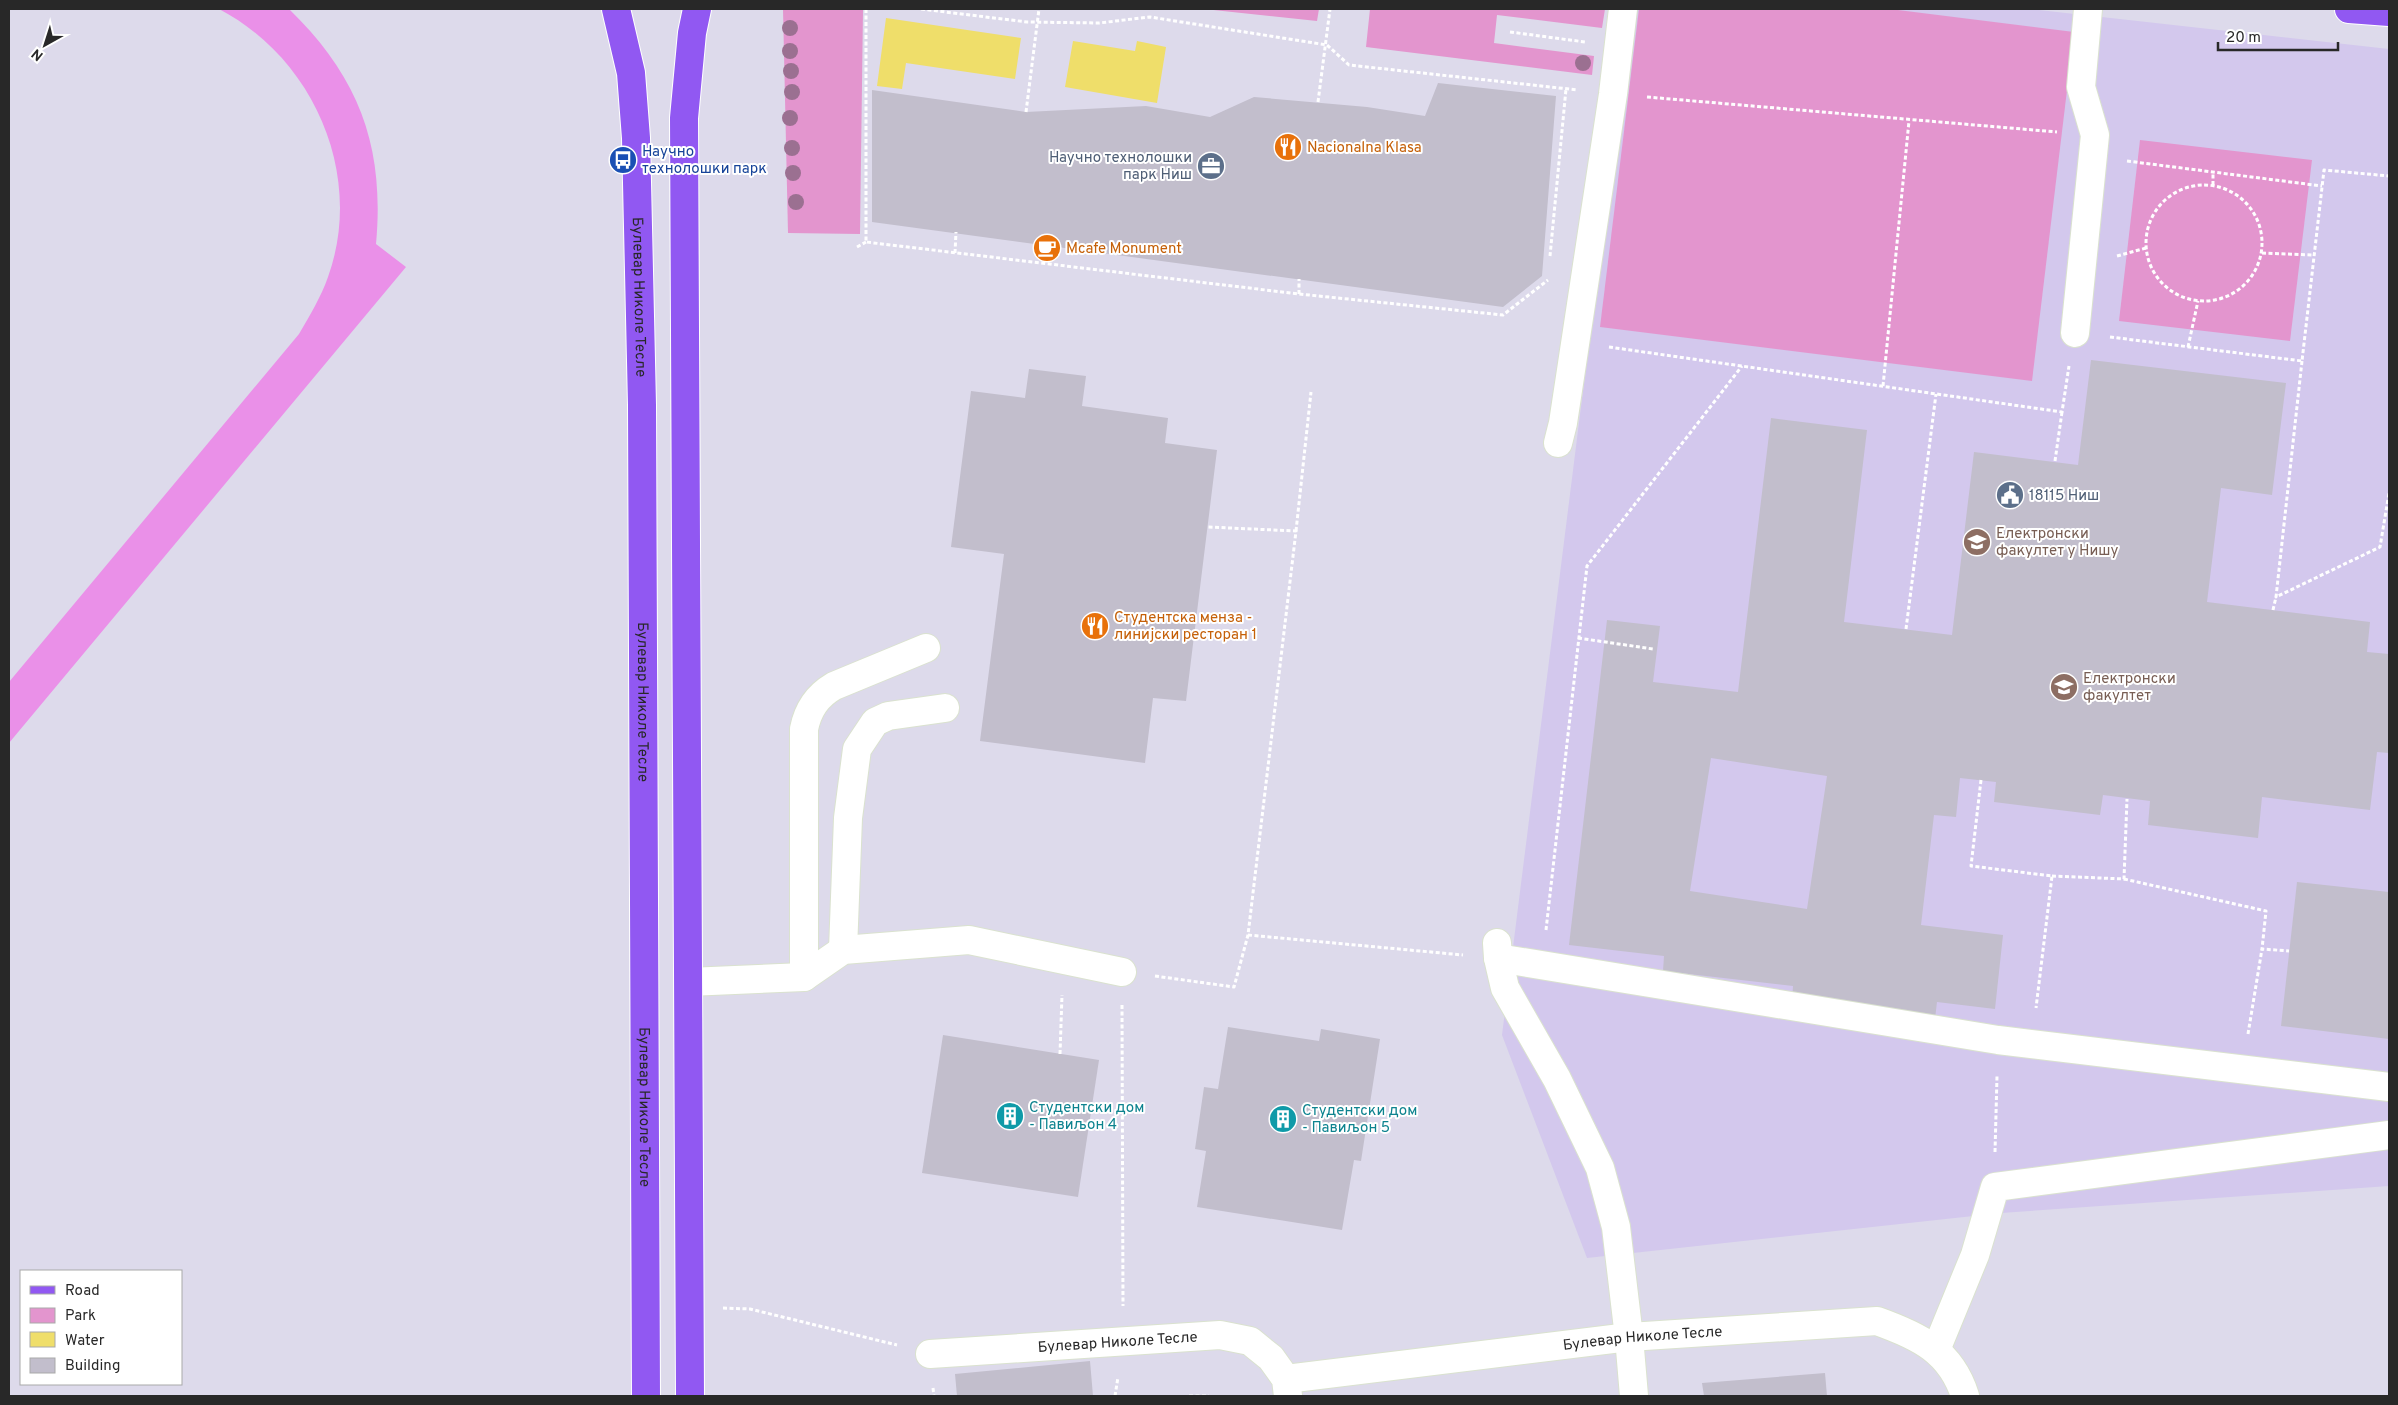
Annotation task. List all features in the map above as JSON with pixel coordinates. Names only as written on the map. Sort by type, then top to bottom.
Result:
[{"type":"main road","name":"Булевар Николе Тесле","points":[[616,9],[631,73],[636,138],[639,306],[646,1396]]},
{"type":"main road","points":[[690,1396],[684,118],[692,33],[697,9]]},
{"type":"main road","points":[[2349,9],[2389,12]]},
{"type":"street","points":[[1558,443],[1563,423],[1613,94],[1623,9]]},
{"type":"street","points":[[2075,333],[2094,146],[2081,87],[2088,9]]},
{"type":"street","points":[[804,977],[804,729],[806,718],[821,694],[827,690],[926,648]]},
{"type":"street","points":[[843,950],[848,818],[857,749],[875,722],[888,716],[945,708]]},
{"type":"street","points":[[688,982],[804,977],[843,950],[969,940],[1122,972]]},
{"type":"street","points":[[1634,1396],[1616,1227],[1600,1168],[1557,1079],[1505,988],[1498,951],[1998,1040],[2389,1087]]},
{"type":"street","points":[[1936,1350],[1974,1255],[1995,1187],[2389,1135]]},
{"type":"street","name":"Булевар Николе Тесле","points":[[930,1354],[1220,1335],[1250,1341],[1271,1358],[1287,1388],[1629,1337],[1877,1320],[1909,1332],[1936,1350],[1959,1378],[1966,1396]]},
{"type":"path","points":[[866,9],[866,242]]},
{"type":"path","points":[[921,9],[1038,22],[1099,23],[1150,17],[1326,45],[1349,64],[1587,91]]},
{"type":"path","points":[[1026,112],[1039,9]]},
{"type":"path","points":[[1318,102],[1330,9]]},
{"type":"path","points":[[1510,32],[1588,43]]},
{"type":"path","points":[[1550,262],[1566,89]]},
{"type":"path","points":[[1642,97],[1909,121],[2094,146],[2213,172],[2322,186]]},
{"type":"path","points":[[1883,386],[1909,121]]},
{"type":"path","points":[[2273,610],[2324,170],[2389,176]]},
{"type":"path","points":[[2213,172],[2213,185]]},
{"type":"path","points":[[2213,185],[2226,188],[2242,198],[2255,212],[2262,229],[2262,252],[2259,266],[2249,282],[2234,294],[2217,300],[2198,301],[2179,296],[2162,284],[2151,267],[2146,248],[2148,228],[2156,210],[2170,195],[2188,186],[2213,185]]},
{"type":"path","points":[[955,253],[956,232]]},
{"type":"path","points":[[857,247],[866,242],[1299,294],[1503,314],[1548,281],[1549,271]]},
{"type":"path","points":[[2262,252],[2314,255]]},
{"type":"path","points":[[1299,279],[1299,294]]},
{"type":"path","points":[[2188,347],[2198,301]]},
{"type":"path","points":[[2055,461],[2075,333],[2302,361]]},
{"type":"path","points":[[1574,342],[2062,412]]},
{"type":"path","points":[[1546,930],[1586,566],[1742,366]]},
{"type":"path","points":[[1123,1341],[1122,972],[1234,987],[1248,934],[1311,392]]},
{"type":"path","points":[[1906,629],[1936,394]]},
{"type":"path","points":[[2276,597],[2380,548],[2389,493]]},
{"type":"path","points":[[1208,527],[1296,531]]},
{"type":"path","points":[[1578,638],[1653,649]]},
{"type":"path","points":[[1981,780],[1971,866],[2052,876],[2124,880],[2266,911],[2262,949],[2242,1068]]},
{"type":"path","points":[[2124,880],[2127,799]]},
{"type":"path","points":[[2032,1044],[2052,876]]},
{"type":"path","points":[[1248,934],[1498,951]]},
{"type":"path","points":[[2262,949],[2289,951]]},
{"type":"path","points":[[1060,1054],[1063,959]]},
{"type":"path","points":[[1995,1187],[1998,1040]]},
{"type":"path","points":[[690,1307],[750,1308],[930,1354]]},
{"type":"path","points":[[1189,1396],[1209,1396]]},
{"type":"shaded area","points":[[219,9],[289,9],[313,35],[333,61],[350,87],[362,115],[371,145],[376,175],[378,209],[376,244],[406,267],[9,743],[9,682],[299,334],[319,299],[328,277],[338,238],[340,199],[335,160],[323,123],[305,88],[281,57],[252,30]]},
{"type":"shaded area","name":"Електронски факултет у Нишу","points":[[1631,9],[2029,9],[2389,49],[2389,1186],[2001,1213],[1587,1258],[1502,1035]]},
{"type":"green space","points":[[783,9],[863,9],[860,234],[788,233]]},
{"type":"green space","points":[[1204,9],[1319,9],[1317,21]]},
{"type":"green space","points":[[1370,9],[1605,9],[1602,28],[1497,15],[1494,43],[1594,56],[1592,75],[1366,47]]},
{"type":"green space","points":[[1639,9],[1890,9],[2074,32],[2032,381],[1600,327]]},
{"type":"green space","points":[[2140,140],[2312,160],[2290,341],[2119,321]]},
{"type":"water","points":[[886,18],[1021,38],[1015,79],[906,63],[902,89],[877,86]]},
{"type":"water","points":[[1073,41],[1135,51],[1137,41],[1166,47],[1157,103],[1065,87]]},
{"type":"building","name":"Научно технолошки парк Ниш","points":[[1438,83],[1556,96],[1542,276],[1503,307],[872,222],[872,90],[1026,112],[1146,106],[1210,117],[1254,97],[1367,107],[1425,116]]},
{"type":"building","name":"Електронски факултет","points":[[2091,360],[2286,383],[2272,495],[2221,488],[2207,602],[2370,622],[2367,652],[2389,654],[2389,753],[2377,752],[2370,810],[2262,797],[2258,838],[2148,825],[2150,801],[2103,795],[2100,815],[1994,802],[1996,782],[1960,778],[1956,817],[1934,815],[1921,925],[2003,935],[1995,1009],[1937,1002],[1935,1019],[1792,1001],[1793,986],[1663,971],[1664,956],[1569,945],[1607,620],[1660,626],[1653,682],[1738,692],[1771,418],[1867,430],[1844,622],[1952,635],[1974,452],[2078,465]],"holes":[[[1711,758],[1827,776],[1807,909],[1690,891]]]},
{"type":"building","name":"Студентска менза - линијски ресторан 1","points":[[1029,369],[1086,376],[1082,406],[1168,418],[1165,443],[1217,450],[1186,701],[1153,698],[1145,763],[980,741],[1004,554],[951,547],[971,391],[1025,398]]},
{"type":"building","points":[[2297,882],[2389,892],[2389,1039],[2281,1026]]},
{"type":"building","name":"Студентски дом - Павиљон 5","points":[[1228,1027],[1319,1041],[1321,1029],[1380,1039],[1361,1161],[1354,1160],[1342,1230],[1197,1207],[1206,1151],[1195,1149],[1204,1087],[1218,1089]]},
{"type":"building","name":"Студентски дом - Павиљон 4","points":[[943,1035],[1099,1060],[1078,1197],[922,1173]]},
{"type":"building","points":[[1090,1361],[1093,1396],[957,1396],[955,1374]]},
{"type":"building","points":[[1825,1373],[1827,1396],[1704,1396],[1702,1383]]},
{"type":"place","name":"Nacionalna Klasa","points":[[1288,147]]},
{"type":"place","name":"Научно технолошки парк","points":[[623,160]]},
{"type":"place","name":"Научно технолошки парк Ниш","points":[[1211,166]]},
{"type":"place","name":"Mcafe Monument","points":[[1047,248]]},
{"type":"place","name":"18115 Ниш","points":[[2010,495]]},
{"type":"place","name":"Електронски факултет у Нишу","points":[[1977,542]]},
{"type":"place","name":"Студентска менза - линијски ресторан 1","points":[[1095,626]]},
{"type":"place","name":"Електронски факултет","points":[[2064,687]]},
{"type":"place","name":"Студентски дом - Павиљон 4","points":[[1010,1116]]},
{"type":"place","name":"Студентски дом - Павиљон 5","points":[[1283,1119]]}]
